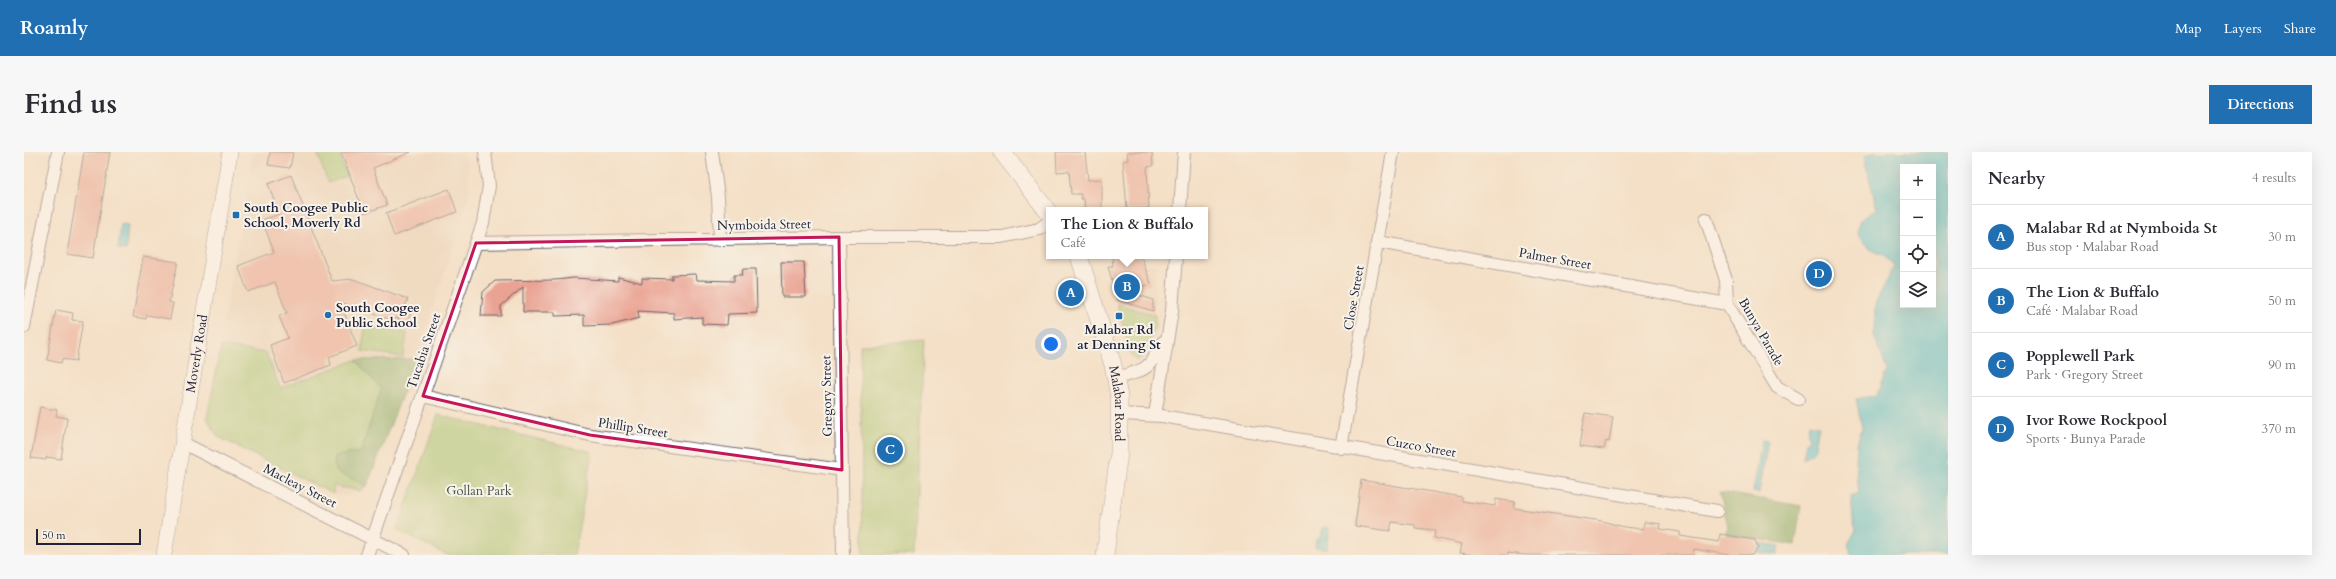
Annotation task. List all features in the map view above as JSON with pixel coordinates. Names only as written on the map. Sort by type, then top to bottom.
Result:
[{"type":"main road","points":[[1002,152],[1046,209]]},
{"type":"main road","name":"Malabar Road","points":[[1080,259],[1116,378],[1120,414],[1119,453],[1105,555]]},
{"type":"street","points":[[24,327],[27,292],[58,152]]},
{"type":"street","name":"Moverly Road","points":[[164,555],[230,152]]},
{"type":"street","name":"Tucabia Street","points":[[367,555],[476,243],[488,202],[489,186],[485,152]]},
{"type":"street","points":[[712,152],[718,197],[720,240]]},
{"type":"street","points":[[1180,207],[1184,152]]},
{"type":"street","name":"Close Street","points":[[1341,448],[1393,152]]},
{"type":"street","name":"Bunya Parade","points":[[1706,219],[1726,280],[1727,304],[1776,387],[1798,399]]},
{"type":"street","name":"Nymboida Street","points":[[476,243],[839,237],[1002,237],[1039,229],[1046,224]]},
{"type":"street","name":"Gregory Street","points":[[839,237],[843,555]]},
{"type":"street","name":"Palmer Street","points":[[1378,242],[1727,304]]},
{"type":"street","points":[[1155,415],[1166,337],[1172,311],[1176,259]]},
{"type":"street","points":[[1116,378],[1146,369],[1153,361],[1166,337]]},
{"type":"street","name":"Phillip Street","points":[[423,396],[590,435],[842,470]]},
{"type":"street","name":"Cuzco Street","points":[[1120,414],[1155,415],[1341,448],[1717,511]]},
{"type":"street","name":"Macleay Street","points":[[183,443],[404,555]]},
{"type":"highlighted area","points":[[839,237],[842,470],[590,435],[423,396],[476,243]]},
{"type":"shaded area","name":"South Coogee Public School","points":[[253,152],[463,152],[468,163],[469,197],[416,359],[367,486],[346,496],[333,494],[218,437],[207,418]]},
{"type":"shaded area","points":[[1106,264],[1156,264],[1155,315],[1117,304]]},
{"type":"green space","points":[[317,152],[339,152],[347,176],[328,183]]},
{"type":"green space","points":[[1117,304],[1155,315],[1155,330],[1141,359],[1136,360],[1131,356]]},
{"type":"green space","points":[[365,327],[407,333],[403,357],[362,351]]},
{"type":"green space","points":[[924,340],[914,555],[863,555],[860,345]]},
{"type":"green space","points":[[221,346],[266,353],[280,388],[356,360],[374,381],[383,384],[361,452],[335,471],[367,486],[359,491],[343,487],[342,489],[334,485],[333,494],[218,437],[207,418]]},
{"type":"green space","points":[[416,359],[367,486],[335,471],[334,456],[361,452],[381,389],[356,360]]},
{"type":"green space","name":"Gollan Park","points":[[438,415],[592,452],[574,555],[447,555],[397,530]]},
{"type":"green space","points":[[1720,492],[1801,506],[1795,545],[1726,534],[1727,522]]},
{"type":"water","points":[[1873,152],[1948,152],[1948,555],[1851,555],[1848,544],[1856,530],[1853,520],[1851,496],[1859,493],[1856,463],[1857,444],[1862,428],[1856,399],[1877,395],[1887,370],[1874,335],[1875,304],[1894,267],[1883,255],[1872,251],[1858,235],[1859,221],[1877,209],[1864,157]]},
{"type":"water","points":[[121,224],[128,225],[126,250],[118,249]]},
{"type":"water","points":[[1819,263],[1828,263],[1831,272],[1816,284],[1807,276]]},
{"type":"water","points":[[1809,424],[1819,426],[1814,452],[1803,459],[1806,442],[1809,439],[1807,434]]},
{"type":"water","points":[[1762,440],[1768,441],[1759,493],[1753,492]]},
{"type":"water","points":[[1323,527],[1330,528],[1327,549],[1315,547],[1316,540],[1321,537]]},
{"type":"water","points":[[1760,543],[1779,546],[1777,555],[1759,552]]},
{"type":"building","points":[[84,152],[110,152],[93,258],[67,254]]},
{"type":"building","points":[[270,152],[293,152],[290,168],[268,165]]},
{"type":"building","points":[[341,152],[411,152],[373,168],[387,205],[364,213]]},
{"type":"building","points":[[1056,152],[1085,152],[1088,180],[1102,179],[1102,207],[1085,207],[1084,199],[1081,199],[1081,194],[1071,194],[1069,171],[1057,172]]},
{"type":"building","points":[[1127,152],[1152,152],[1153,166],[1147,167],[1149,207],[1127,207],[1123,161],[1128,160]]},
{"type":"building","points":[[291,175],[332,281],[353,279],[408,299],[404,309],[411,312],[407,322],[396,318],[394,321],[340,302],[357,346],[329,357],[331,365],[284,383],[270,345],[288,338],[279,316],[287,313],[275,282],[248,292],[238,266],[274,252],[262,220],[279,214],[268,184]]},
{"type":"building","points":[[449,189],[457,212],[394,236],[386,213]]},
{"type":"building","points":[[143,257],[178,262],[169,302],[173,303],[170,319],[147,315],[146,319],[133,317]]},
{"type":"building","points":[[1112,259],[1142,259],[1151,284],[1127,291],[1153,300],[1153,311],[1117,300],[1108,266],[1113,266]]},
{"type":"building","points":[[781,262],[804,262],[806,297],[782,297]]},
{"type":"building","points":[[743,269],[756,269],[757,313],[728,314],[727,325],[702,324],[702,317],[674,319],[674,313],[638,311],[639,318],[612,325],[584,326],[584,315],[555,316],[555,312],[523,312],[523,287],[501,306],[501,316],[481,316],[483,292],[495,281],[555,280],[574,278],[618,281],[618,277],[642,283],[642,278],[672,279],[672,275],[696,274],[697,280],[734,281],[734,275],[742,275]]},
{"type":"building","points":[[56,310],[73,313],[72,320],[83,321],[76,361],[62,359],[61,363],[47,360]]},
{"type":"building","points":[[40,407],[57,410],[56,416],[67,418],[61,459],[46,457],[46,460],[31,458]]},
{"type":"building","points":[[1585,413],[1613,417],[1609,442],[1606,441],[1604,449],[1580,446]]},
{"type":"building","points":[[1361,480],[1462,497],[1462,501],[1495,506],[1496,499],[1515,502],[1514,508],[1602,521],[1624,527],[1643,529],[1644,522],[1661,524],[1660,529],[1680,532],[1680,536],[1719,542],[1720,534],[1755,540],[1758,548],[1752,555],[1729,555],[1694,549],[1693,555],[1525,555],[1508,553],[1508,555],[1476,555],[1460,553],[1462,544],[1434,538],[1435,530],[1415,528],[1415,525],[1392,522],[1390,531],[1355,526]]},
{"type":"place","name":"South Coogee Public School, Moverly Rd","points":[[236,215]]},
{"type":"place","name":"Ivor Rowe Rockpool","points":[[1819,274]]},
{"type":"place","name":"The Lion & Buffalo","points":[[1127,287]]},
{"type":"place","name":"Malabar Rd at Nymboida St","points":[[1071,293]]},
{"type":"place","name":"South Coogee Public School","points":[[328,315]]},
{"type":"place","name":"Malabar Rd at Denning St","points":[[1119,316]]},
{"type":"place","name":"Popplewell Park","points":[[890,450]]}]
